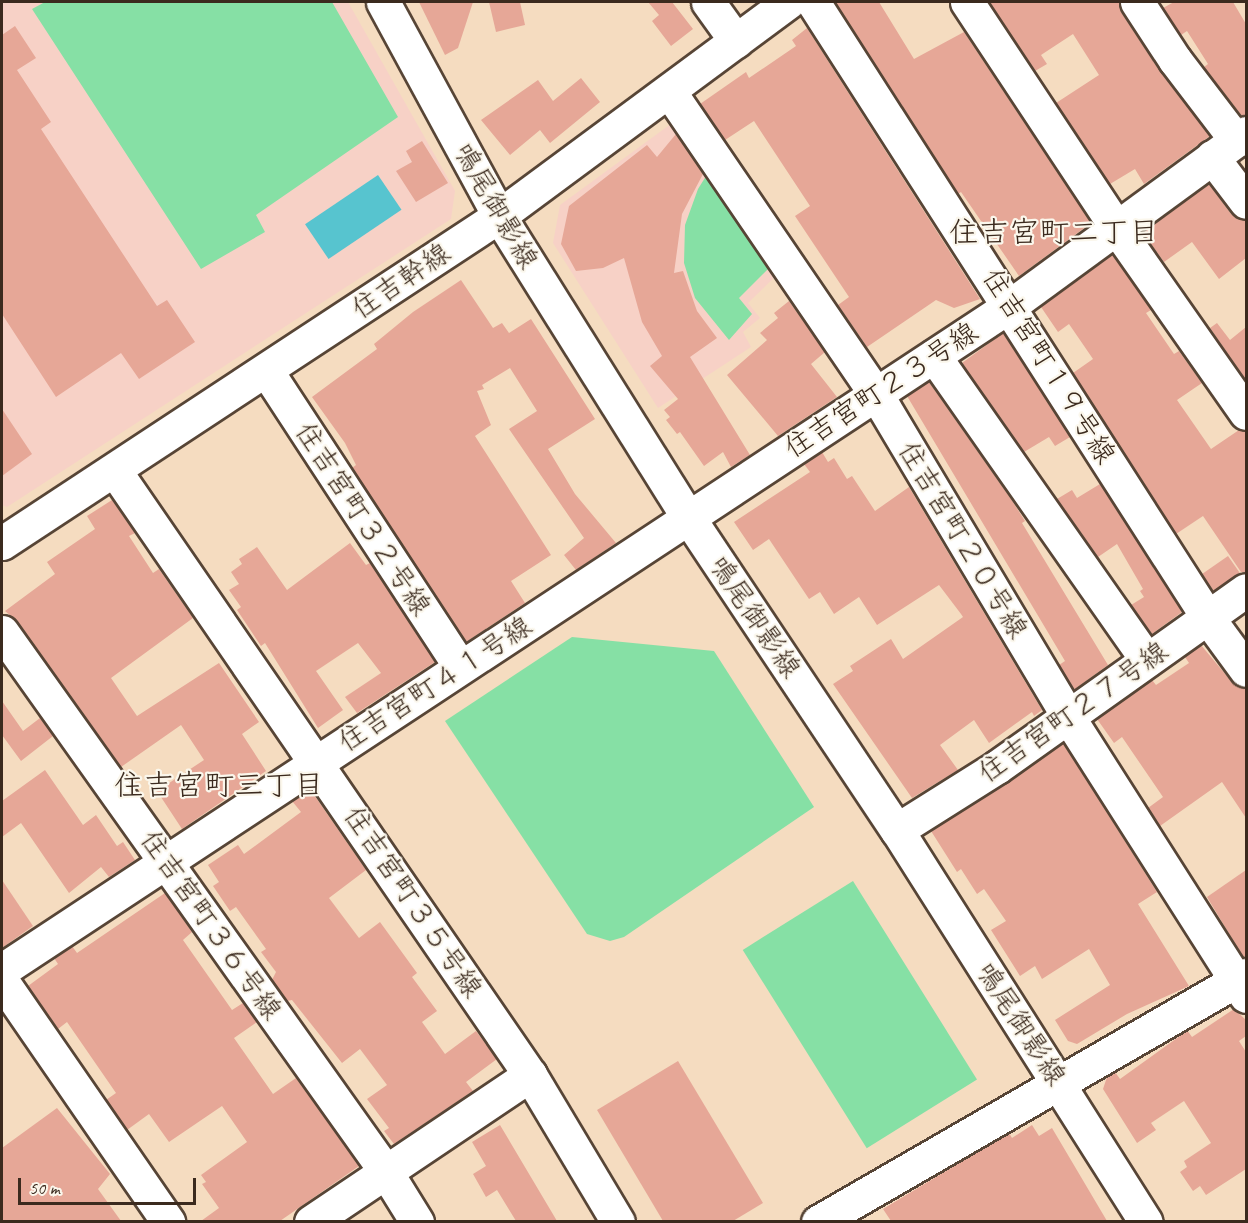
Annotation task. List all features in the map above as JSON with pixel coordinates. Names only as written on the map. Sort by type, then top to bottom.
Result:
[{"type":"street","name":"鳴尾御影線","points":[[383,2],[499,216],[688,517],[897,830],[1146,1221]]},
{"type":"street","points":[[708,2],[736,41]]},
{"type":"street","name":"住吉幹線","points":[[3,539],[115,471],[499,216],[788,2]]},
{"type":"street","name":"住吉宮町１９号線","points":[[813,2],[1011,305],[1208,618],[1246,670]]},
{"type":"street","points":[[967,2],[1115,226],[1241,392]]},
{"type":"street","points":[[1137,2],[1232,143],[1246,202]]},
{"type":"street","name":"住吉宮町２０号線","points":[[669,91],[876,394],[1067,715],[1243,984]]},
{"type":"street","name":"住吉宮町２３号線","points":[[688,517],[1011,305],[1115,226],[1232,143]]},
{"type":"street","points":[[934,356],[1147,660]]},
{"type":"street","name":"住吉宮町３２号線","points":[[266,370],[460,667]]},
{"type":"street","name":"住吉宮町３５号線","points":[[115,471],[317,761],[530,1075],[618,1221]]},
{"type":"street","name":"住吉宮町４１号線","points":[[2,970],[688,517]]},
{"type":"street","name":"住吉宮町２７号線","points":[[897,830],[997,767],[1067,715],[1246,590]]},
{"type":"street","name":"住吉宮町３６号線","points":[[2,632],[387,1172],[417,1221]]},
{"type":"street","points":[[2,981],[168,1221]]},
{"type":"street","points":[[818,1221],[858,1211],[1057,1081],[1243,984]]},
{"type":"street","points":[[311,1221],[530,1075]]},
{"type":"shaded area","points":[[2,2],[348,2],[455,191],[451,219],[7,507],[2,505]]},
{"type":"shaded area","points":[[679,118],[780,272],[748,303],[760,318],[743,332],[751,347],[658,408],[553,243],[560,205]]},
{"type":"green space","points":[[45,2],[332,2],[398,117],[256,215],[265,232],[201,269],[32,9]]},
{"type":"green space","points":[[708,173],[772,265],[739,298],[752,314],[729,340],[695,298],[684,263],[685,225],[698,189]]},
{"type":"green space","points":[[572,637],[714,651],[814,807],[624,937],[610,941],[587,934],[445,721]]},
{"type":"green space","points":[[853,881],[977,1079],[867,1148],[743,950]]},
{"type":"water","points":[[378,175],[401,210],[329,259],[305,224]]},
{"type":"building","points":[[419,2],[473,2],[458,48],[445,55]]},
{"type":"building","points":[[489,2],[520,2],[525,25],[496,32]]},
{"type":"building","points":[[648,2],[672,2],[693,29],[671,46],[652,21],[659,15]]},
{"type":"building","points":[[835,2],[879,2],[914,59],[964,32],[1091,223],[1019,276],[961,192],[958,194]]},
{"type":"building","points":[[989,2],[1119,2],[1121,12],[1159,70],[1210,136],[1144,184],[1135,169],[1110,184],[1056,103],[1099,75],[1073,34],[1041,55],[1047,64],[1035,71]]},
{"type":"building","points":[[1174,2],[1233,2],[1246,24],[1246,115],[1241,115],[1204,67],[1208,64],[1187,31],[1181,35],[1163,8]]},
{"type":"building","points":[[15,26],[36,58],[17,70],[51,122],[41,129],[157,306],[167,300],[195,342],[139,379],[121,353],[56,397],[2,314],[2,35]]},
{"type":"building","points":[[807,28],[980,299],[954,308],[936,300],[867,347],[838,305],[849,297],[795,216],[810,206],[754,121],[725,140],[700,104],[746,72],[749,78],[796,46],[792,40]]},
{"type":"building","points":[[581,78],[600,102],[550,143],[540,130],[510,155],[481,120],[538,80],[553,101]]},
{"type":"building","points":[[676,134],[703,174],[682,214],[674,273],[683,271],[697,311],[717,338],[690,357],[750,455],[731,467],[723,452],[704,466],[680,432],[677,434],[666,420],[670,417],[664,410],[678,399],[650,366],[662,356],[642,322],[624,258],[603,268],[576,271],[561,244],[569,206],[647,145],[657,157]]},
{"type":"building","points":[[422,141],[448,183],[416,202],[396,171],[412,162],[406,151]]},
{"type":"building","points":[[1209,184],[1231,214],[1246,220],[1246,258],[1219,279],[1192,242],[1164,262],[1142,232]]},
{"type":"building","points":[[1112,254],[1151,310],[1146,313],[1174,354],[1179,351],[1202,383],[1177,400],[1211,449],[1239,430],[1246,432],[1246,572],[1241,572],[1203,516],[1176,534],[1073,373],[1093,359],[1069,324],[1058,332],[1041,307]]},
{"type":"building","points":[[461,280],[493,328],[502,323],[509,333],[531,319],[595,419],[548,449],[575,494],[616,543],[576,570],[564,555],[584,538],[509,429],[537,411],[510,368],[482,385],[484,389],[477,391],[491,425],[475,436],[551,555],[511,581],[525,603],[466,642],[352,468],[356,465],[345,443],[312,397],[377,349],[374,344],[413,312]]},
{"type":"building","points":[[789,301],[825,352],[811,364],[837,397],[778,436],[727,375],[767,340],[760,333],[778,318],[774,313]]},
{"type":"building","points":[[1217,323],[1230,340],[1246,327],[1246,381],[1210,328]]},
{"type":"building","points":[[1003,333],[1070,437],[1055,446],[1049,437],[1024,452],[962,363]]},
{"type":"building","points":[[929,382],[1025,521],[1022,523],[1108,665],[1074,690],[1059,665],[1065,661],[907,396]]},
{"type":"building","points":[[2,409],[32,454],[2,476]]},
{"type":"building","points":[[822,452],[828,462],[834,458],[847,479],[852,476],[875,511],[909,487],[1042,710],[1034,716],[1032,712],[989,743],[974,720],[940,745],[958,770],[912,798],[833,684],[853,671],[850,666],[891,639],[903,659],[963,617],[939,585],[877,625],[859,597],[834,614],[820,592],[809,599],[769,539],[753,550],[734,522],[810,472],[804,464]]},
{"type":"building","points":[[1100,484],[1182,612],[1152,634],[1131,605],[1144,597],[1140,591],[1143,589],[1117,544],[1098,557],[1057,499],[1072,490],[1077,498]]},
{"type":"building","points":[[112,500],[135,533],[129,536],[153,573],[159,569],[193,618],[111,678],[137,716],[219,663],[259,722],[242,734],[266,771],[182,829],[157,791],[204,760],[181,725],[121,767],[17,621],[5,611],[55,574],[47,562],[95,529],[87,516]]},
{"type":"building","points":[[350,543],[366,565],[370,563],[435,662],[357,713],[345,697],[381,673],[358,643],[316,671],[343,710],[318,728],[265,643],[261,646],[237,610],[241,607],[229,590],[239,584],[231,572],[242,564],[239,559],[257,547],[287,590]]},
{"type":"building","points":[[1228,556],[1240,573],[1214,592],[1202,574]]},
{"type":"building","points":[[1201,645],[1231,681],[1246,688],[1246,818],[1222,782],[1160,826],[1148,808],[1163,797],[1122,737],[1114,743],[1097,719],[1152,680],[1156,685],[1189,663],[1185,657]]},
{"type":"building","points":[[2,701],[23,731],[40,718],[53,736],[21,761],[2,735]]},
{"type":"building","points":[[1063,743],[1157,892],[1138,904],[1189,986],[1127,1014],[1077,1044],[1068,1041],[1055,1020],[1110,985],[1089,949],[1042,979],[1035,966],[1020,976],[991,930],[1006,921],[984,889],[977,894],[961,869],[957,872],[931,831]]},
{"type":"building","points":[[45,770],[83,825],[96,815],[117,846],[123,842],[135,860],[109,877],[101,867],[69,893],[21,823],[2,837],[2,801]]},
{"type":"building","points":[[310,789],[366,870],[329,898],[359,938],[380,922],[417,973],[412,977],[437,1011],[422,1022],[445,1054],[476,1031],[497,1059],[466,1082],[473,1091],[394,1144],[384,1131],[389,1128],[367,1099],[387,1085],[360,1049],[342,1063],[292,1000],[287,1001],[272,980],[276,972],[261,952],[266,949],[236,907],[230,911],[213,886],[219,882],[208,865],[238,845],[244,854],[301,812],[292,801]]},
{"type":"building","points":[[1246,870],[1246,956],[1243,957],[1207,897]]},
{"type":"building","points":[[2,880],[33,926],[2,948]]},
{"type":"building","points":[[165,893],[192,932],[183,940],[232,1010],[243,1003],[257,1022],[234,1038],[273,1094],[296,1078],[359,1166],[280,1221],[201,1221],[219,1208],[202,1184],[206,1182],[201,1175],[247,1142],[222,1106],[169,1142],[149,1114],[127,1130],[106,1100],[116,1093],[67,1022],[58,1029],[28,986],[58,964],[54,958],[72,946],[77,953]]},
{"type":"building","points":[[1234,1009],[1246,1020],[1246,1036],[1239,1041],[1246,1052],[1246,1169],[1206,1195],[1200,1186],[1193,1191],[1180,1172],[1187,1167],[1184,1161],[1211,1143],[1184,1101],[1151,1123],[1156,1130],[1137,1143],[1103,1089],[1107,1077],[1115,1072],[1120,1079],[1187,1030],[1192,1037]]},
{"type":"building","points":[[678,1061],[763,1203],[733,1221],[663,1221],[597,1110]]},
{"type":"building","points":[[57,1108],[110,1174],[98,1189],[121,1221],[2,1221],[2,1148]]},
{"type":"building","points":[[500,1125],[557,1221],[516,1221],[497,1190],[486,1197],[473,1174],[486,1166],[472,1142]]},
{"type":"building","points":[[1032,1125],[1039,1136],[1052,1128],[1107,1221],[891,1221],[883,1209],[1009,1133],[1012,1138]]},
{"type":"district","name":"住吉宮町二丁目","points":[[1054,232]]},
{"type":"district","name":"住吉宮町三丁目","points":[[219,785]]}]
